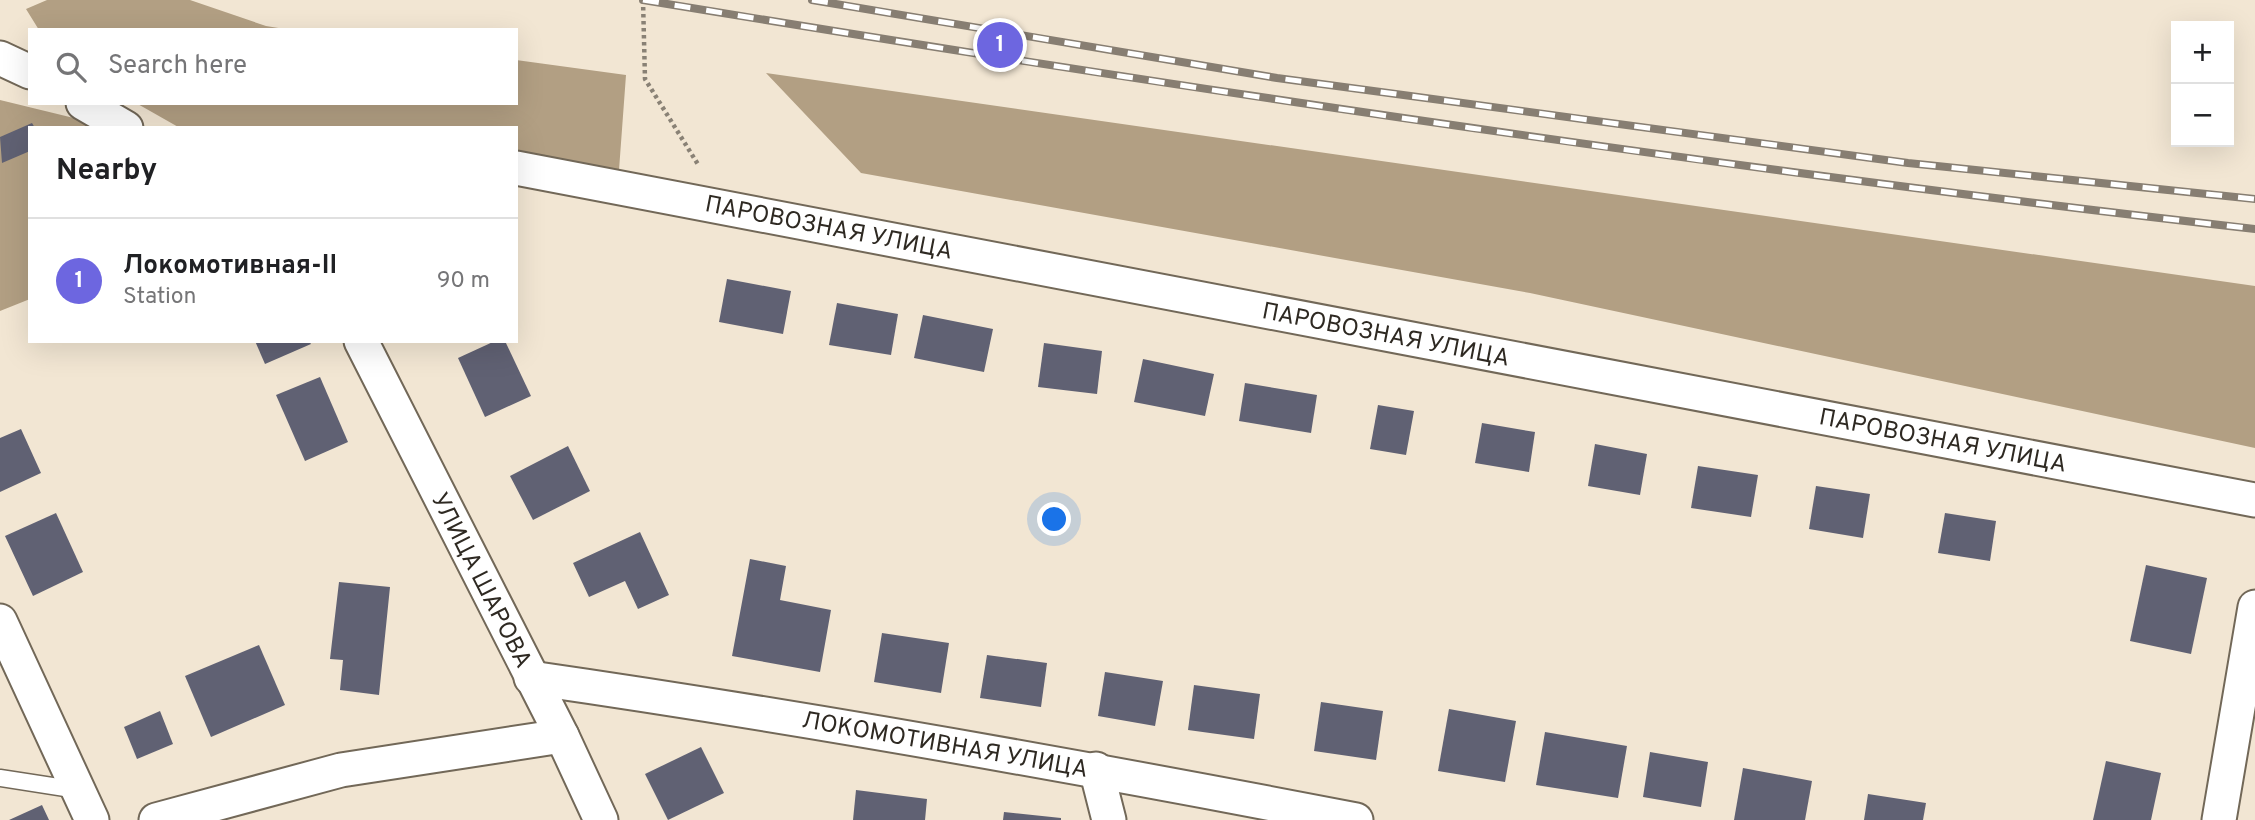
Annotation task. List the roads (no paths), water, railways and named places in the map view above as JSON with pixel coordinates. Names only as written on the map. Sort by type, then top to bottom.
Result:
[{"type":"street","points":[[0,58],[28,71]]},
{"type":"street","points":[[86,105],[123,126]]},
{"type":"street","name":"ПАРОВОЗНАЯ УЛИЦА","points":[[518,168],[2255,500]]},
{"type":"street","name":"УЛИЦА ШАРОВА","points":[[362,343],[562,736],[601,820]]},
{"type":"street","points":[[2219,820],[2255,607]]},
{"type":"street","points":[[3,634],[92,820]]},
{"type":"street","name":"ЛОКОМОТИВНАЯ УЛИЦА","points":[[531,678],[706,703],[1096,769],[1356,820]]},
{"type":"street","points":[[156,820],[341,770],[562,736]]},
{"type":"street","points":[[1096,769],[1109,820]]},
{"type":"lane","points":[[0,778],[78,790]]},
{"type":"railway","points":[[643,0],[1448,125],[1851,180],[2255,229]]},
{"type":"railway","points":[[812,0],[1277,78],[1908,163],[2255,199]]},
{"type":"place","name":"Локомотивная-II","points":[[1000,45]]}]
